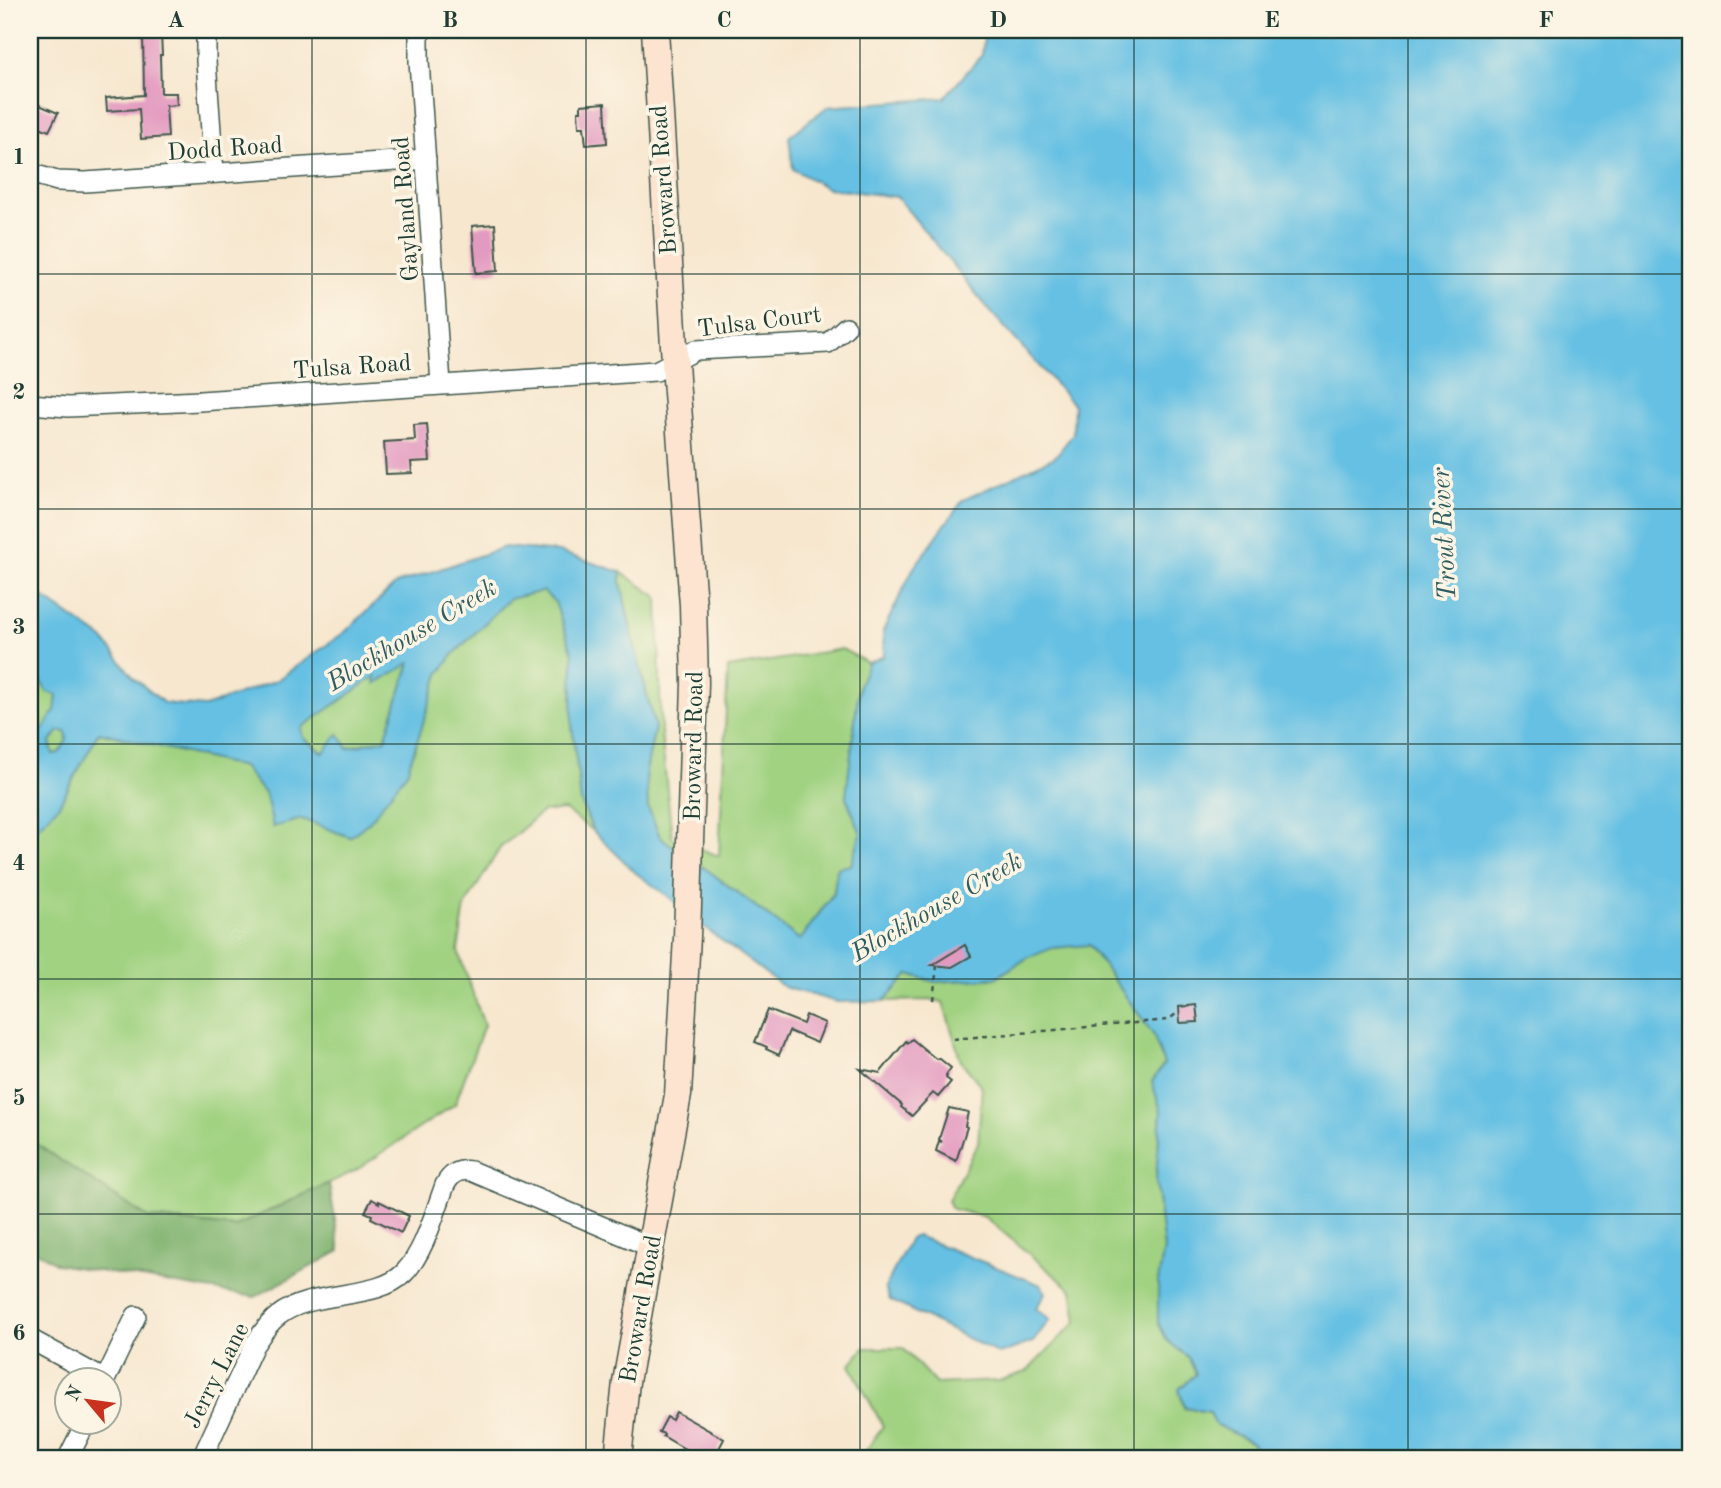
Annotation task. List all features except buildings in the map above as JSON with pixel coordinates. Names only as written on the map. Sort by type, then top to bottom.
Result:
[{"type":"main road","name":"Broward Road","points":[[618,1458],[626,1382],[678,1095],[687,937],[695,683],[654,30]]},
{"type":"street","points":[[206,30],[214,173]]},
{"type":"street","name":"Gayland Road","points":[[419,30],[441,384]]},
{"type":"street","name":"Dodd Road","points":[[30,173],[57,181],[85,182],[426,159]]},
{"type":"street","name":"Tulsa Court","points":[[676,361],[696,350],[828,343],[846,327]]},
{"type":"street","name":"Tulsa Road","points":[[30,404],[68,408],[656,371],[676,361]]},
{"type":"street","name":"Jerry Lane","points":[[202,1458],[254,1345],[264,1330],[277,1316],[294,1306],[371,1289],[404,1274],[423,1242],[445,1185],[449,1178],[462,1170],[471,1171],[651,1247]]},
{"type":"street","points":[[112,1366],[136,1315]]},
{"type":"street","points":[[30,1339],[79,1366]]},
{"type":"street","points":[[68,1458],[79,1436]]},
{"type":"path","points":[[933,1000],[937,966]]},
{"type":"path","points":[[953,1039],[1168,1020],[1176,1014]]},
{"type":"green space","points":[[621,572],[658,597],[661,732],[672,838],[719,856],[728,668],[842,649],[868,663],[859,686],[846,797],[861,833],[851,865],[837,868],[834,892],[800,940],[660,837],[648,807],[646,771],[655,727],[632,636]]},
{"type":"green space","points":[[543,591],[555,602],[573,654],[572,725],[581,801],[593,831],[565,810],[542,812],[500,848],[465,906],[458,951],[484,1025],[455,1104],[355,1171],[234,1227],[148,1218],[34,1144],[30,1140],[30,835],[59,805],[99,732],[244,767],[266,796],[302,819],[350,837],[407,772],[439,674],[453,655],[509,599]]},
{"type":"green space","points":[[410,662],[385,739],[324,753],[303,738],[300,728],[377,675]]},
{"type":"green space","points":[[30,663],[57,695],[56,711],[30,749]]},
{"type":"green space","points":[[59,730],[66,732],[67,740],[59,753],[53,754],[50,742]]},
{"type":"green space","points":[[30,749],[36,770],[30,785]]},
{"type":"green space","points":[[1088,944],[1153,1034],[1164,1064],[1152,1082],[1161,1111],[1156,1179],[1164,1249],[1158,1282],[1158,1322],[1167,1340],[1189,1358],[1196,1374],[1179,1389],[1184,1408],[1210,1412],[1215,1424],[1253,1443],[1260,1458],[861,1458],[883,1426],[850,1365],[864,1348],[903,1348],[936,1384],[998,1381],[1026,1372],[1077,1321],[1072,1290],[985,1217],[952,1209],[948,1200],[978,1143],[982,1087],[961,1061],[943,1002],[884,1001],[909,974],[935,982],[995,978],[1029,957],[1052,948]]},
{"type":"green space","points":[[30,1140],[148,1218],[234,1227],[329,1183],[340,1251],[255,1297],[57,1264],[30,1247]]},
{"type":"water","points":[[985,30],[1691,30],[1691,1458],[1260,1458],[1253,1443],[1215,1424],[1210,1412],[1185,1408],[1179,1389],[1196,1374],[1189,1358],[1167,1340],[1158,1322],[1158,1282],[1164,1249],[1156,1179],[1161,1111],[1152,1082],[1164,1064],[1153,1034],[1089,945],[1052,948],[1029,957],[995,978],[935,982],[909,974],[884,1001],[837,1002],[784,987],[636,873],[593,831],[581,801],[572,725],[573,654],[555,602],[543,591],[509,599],[453,655],[439,674],[407,772],[369,822],[350,837],[302,819],[273,827],[266,796],[243,767],[99,732],[59,805],[30,835],[30,785],[36,770],[30,749],[55,711],[57,695],[47,692],[30,663],[30,588],[103,639],[134,678],[164,703],[205,707],[277,680],[345,632],[396,584],[505,547],[559,552],[621,572],[632,636],[655,727],[646,771],[648,807],[660,837],[800,940],[834,893],[837,868],[851,865],[861,833],[846,797],[859,686],[868,663],[884,656],[883,631],[913,569],[963,500],[1055,457],[1073,434],[1074,405],[991,312],[897,197],[827,188],[793,169],[789,137],[827,107],[944,98],[982,55]],"holes":[[[410,663],[385,739],[348,748],[338,734],[323,753],[303,738],[301,728],[376,676],[375,684]],[[59,731],[66,732],[67,740],[59,753],[53,754],[50,742]]]},
{"type":"water","points":[[917,1236],[1041,1285],[1045,1293],[1036,1309],[1050,1319],[1033,1342],[999,1354],[890,1300],[885,1288],[910,1238]]},
{"type":"water label","name":"Trout River","points":[[1443,534]]},
{"type":"water label","name":"Blockhouse Creek","points":[[411,634]]},
{"type":"water label","name":"Blockhouse Creek","points":[[936,906]]}]
